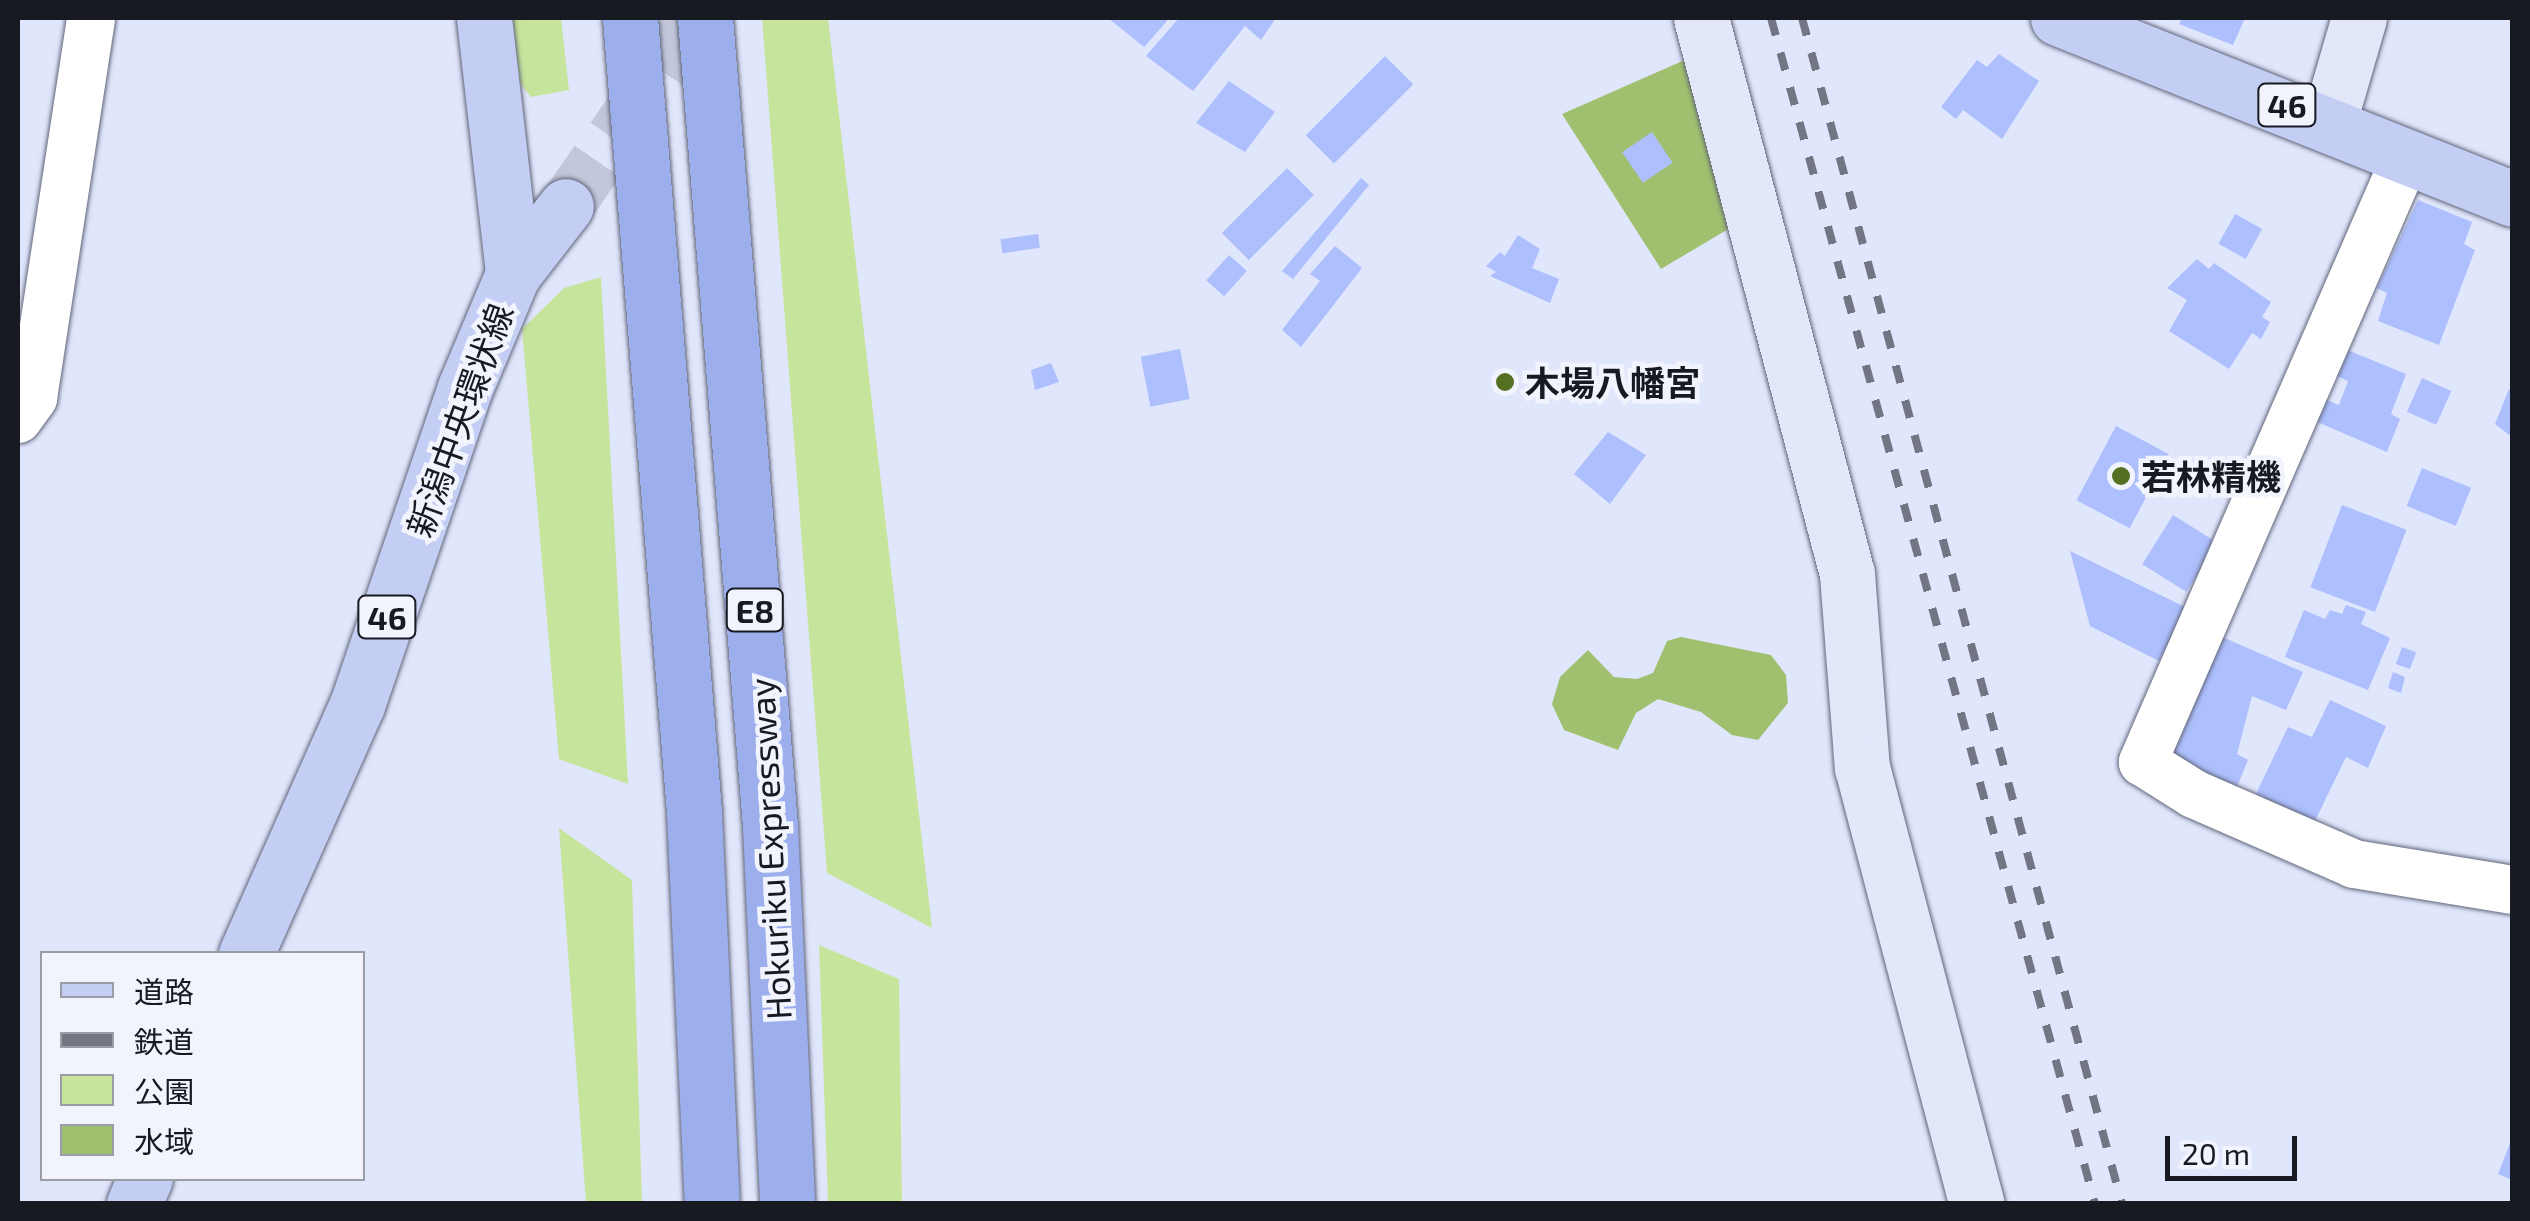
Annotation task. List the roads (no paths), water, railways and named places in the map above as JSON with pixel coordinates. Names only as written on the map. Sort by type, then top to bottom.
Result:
[{"type":"highway","name":"Hokuriku Expressway","points":[[630,18],[693,792],[712,1204]]},
{"type":"highway","name":"Hokuriku Expressway","points":[[704,18],[769,806],[787,1204]]},
{"type":"main road","name":"新潟中央環状線","points":[[484,18],[513,274]]},
{"type":"main road","name":"46","points":[[2058,18],[2329,121],[2512,199]]},
{"type":"main road","name":"新潟中央環状線","points":[[247,951],[357,705],[465,388],[513,274],[566,206]]},
{"type":"street","points":[[18,418],[33,398],[91,18]]},
{"type":"street","points":[[1701,18],[1847,574],[1862,767],[1977,1204]]},
{"type":"street","points":[[2329,121],[2359,18]]},
{"type":"street","points":[[2406,157],[2143,762],[2194,794],[2354,864],[2512,890]]},
{"type":"water","points":[[1687,59],[1730,228],[1661,269],[1562,114]]},
{"type":"water","points":[[1681,637],[1771,655],[1786,675],[1788,703],[1758,740],[1732,735],[1701,712],[1658,699],[1636,713],[1618,750],[1564,730],[1552,704],[1560,677],[1588,650],[1614,677],[1637,679],[1653,673],[1667,641]]},
{"type":"tunnel","points":[[566,206],[696,18]]},
{"type":"railway","points":[[1771,18],[2095,1204]]},
{"type":"railway","points":[[1802,18],[2122,1204]]},
{"type":"place","name":"木場八幡宮","points":[[1505,382]]},
{"type":"place","name":"若林精機","points":[[2121,476]]}]
